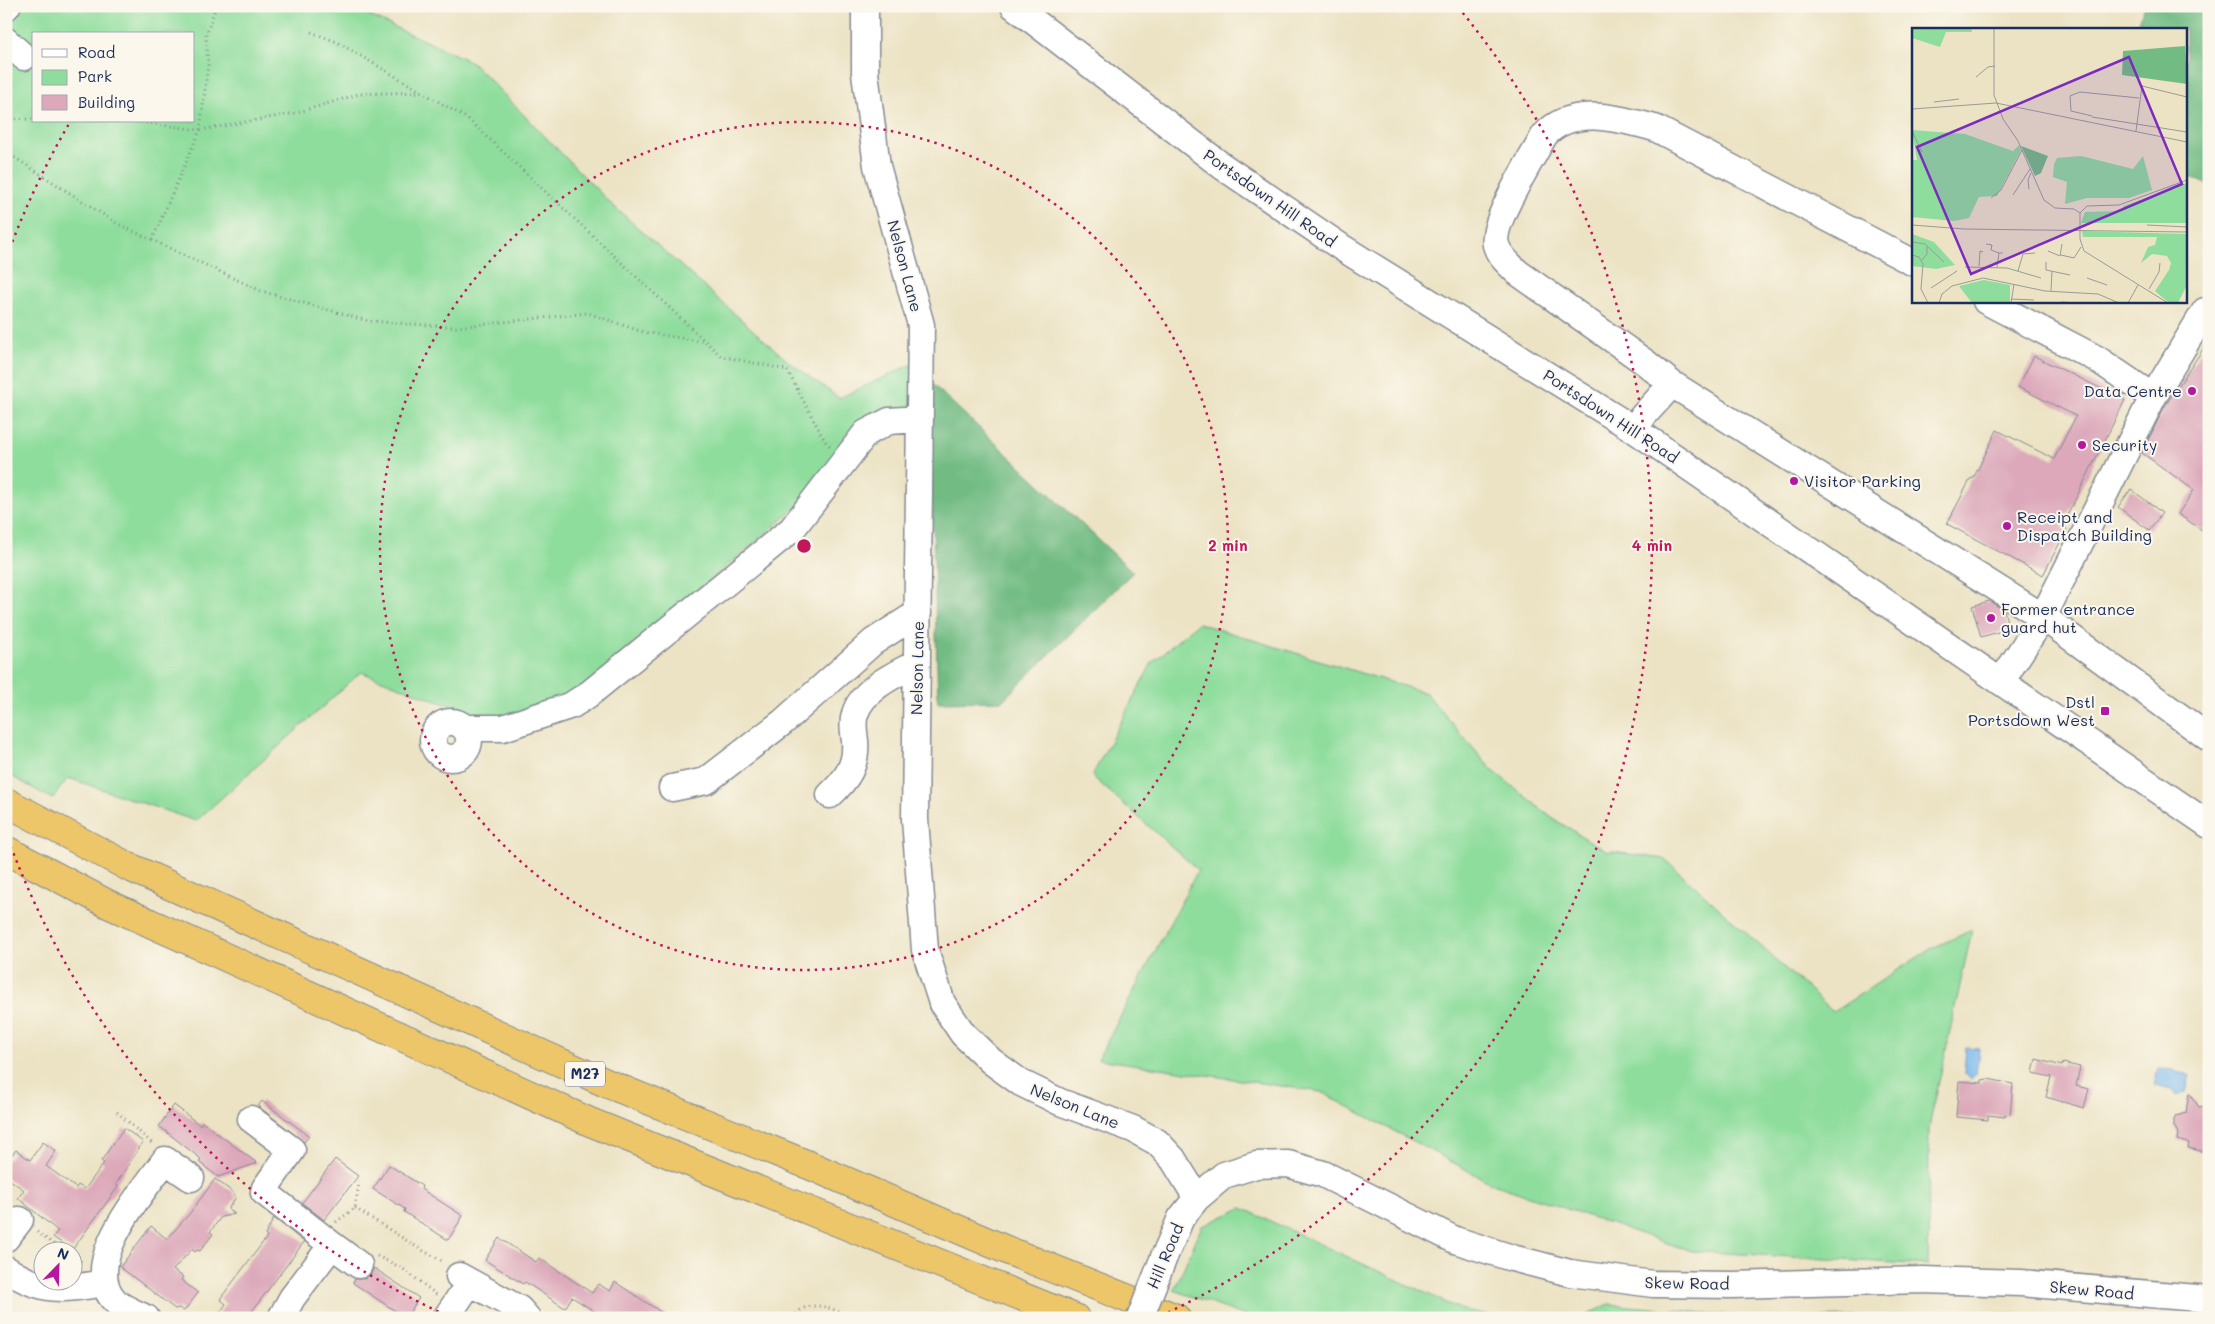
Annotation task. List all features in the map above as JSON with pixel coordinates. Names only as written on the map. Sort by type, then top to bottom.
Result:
[{"type":"highway","name":"M27","points":[[6,802],[127,866],[606,1083],[811,1166],[1009,1251],[1176,1318]]},
{"type":"highway","name":"M27","points":[[6,850],[108,904],[590,1122],[1075,1318]]},
{"type":"street","name":"Nelson Lane","points":[[865,6],[865,73],[877,166],[921,324],[916,829],[925,950],[942,1003],[963,1034],[990,1061],[1021,1083],[1060,1102],[1133,1130],[1157,1142],[1173,1159],[1197,1198]]},
{"type":"street","name":"Portsdown Hill Road","points":[[1014,6],[1222,166],[1261,193],[1341,247],[1635,430],[2209,825]]},
{"type":"street","points":[[1912,262],[1655,128],[1618,118],[1591,116],[1553,126],[1544,136],[1504,210],[1495,243],[1502,257],[1517,272],[1646,363],[1672,384],[2043,617],[2209,738]]},
{"type":"street","points":[[1988,302],[2097,359],[2154,397]]},
{"type":"street","points":[[2001,682],[2043,617],[2154,397],[2194,328],[2205,311],[2209,310]]},
{"type":"street","points":[[1635,430],[1643,416],[1672,384]]},
{"type":"street","points":[[466,728],[503,728],[572,705],[589,694],[792,529],[866,433],[890,421],[920,419]]},
{"type":"street","points":[[672,788],[706,781],[783,722],[873,642],[918,613]]},
{"type":"street","points":[[830,795],[846,779],[854,765],[855,742],[853,726],[859,705],[868,694],[892,676],[917,663]]},
{"type":"street","points":[[251,1118],[292,1150],[264,1188],[264,1192],[359,1265]]},
{"type":"street","points":[[146,1318],[121,1306],[114,1300],[105,1283],[103,1263],[116,1232],[166,1160],[191,1178]]},
{"type":"street","name":"Skew Road","points":[[1197,1198],[1224,1175],[1256,1165],[1288,1164],[1324,1174],[1455,1240],[1512,1258],[1570,1273],[1653,1284],[1742,1285],[1922,1280],[2021,1283],[2209,1300]]},
{"type":"street","name":"Hill Road","points":[[1140,1318],[1181,1218],[1197,1198]]},
{"type":"street","points":[[281,1318],[328,1242]]},
{"type":"street","points":[[6,1269],[22,1280],[37,1286],[77,1288],[105,1283]]},
{"type":"street","points":[[449,1312],[464,1279],[518,1309],[527,1318]]},
{"type":"path","points":[[152,240],[200,130],[208,65],[206,35],[216,6]]},
{"type":"path","points":[[311,32],[337,42],[468,119],[721,356],[787,370],[825,441],[835,450]]},
{"type":"path","points":[[139,122],[200,130],[296,113],[359,94],[422,92]]},
{"type":"path","points":[[6,120],[32,119]]},
{"type":"path","points":[[6,152],[118,224],[261,291],[368,321],[456,327],[588,313],[643,332],[706,342]]},
{"type":"path","points":[[117,1112],[160,1150],[166,1160]]},
{"type":"path","points":[[328,1242],[335,1223],[355,1208],[360,1177]]},
{"type":"path","points":[[355,1208],[437,1259],[462,1268],[464,1279]]},
{"type":"path","points":[[359,1265],[367,1255],[381,1257],[402,1268],[449,1312]]},
{"type":"path","points":[[793,1318],[802,1308],[812,1306],[823,1307],[853,1318]]},
{"type":"green space","points":[[6,6],[348,6],[472,62],[610,203],[789,362],[839,398],[913,364],[912,414],[840,471],[526,735],[361,672],[196,821],[68,778],[52,799],[6,773]]},
{"type":"green space","points":[[2145,6],[2209,6],[2209,185],[2188,176],[2188,28],[2135,28]]},
{"type":"green space","points":[[929,381],[1133,572],[1002,701],[938,702]]},
{"type":"green space","points":[[1198,623],[1426,693],[1491,769],[1552,818],[1606,851],[1665,859],[1833,1012],[1930,949],[1972,930],[1929,1127],[1928,1265],[1691,1251],[1493,1184],[1321,1092],[1098,1059],[1198,870],[1092,776],[1152,663]]},
{"type":"green space","points":[[1242,1208],[1460,1309],[1502,1318],[1251,1318],[1174,1290],[1202,1226]]},
{"type":"green space","points":[[1609,1304],[1758,1318],[1582,1318]]},
{"type":"green space","points":[[2014,1313],[2063,1318],[1806,1318]]},
{"type":"water","points":[[1966,1047],[1979,1048],[1976,1074],[1971,1079],[1964,1074]]},
{"type":"water","points":[[2158,1068],[2190,1075],[2186,1092],[2177,1096],[2173,1089],[2154,1085]]},
{"type":"building","name":"Data Centre","points":[[2209,340],[2209,535],[2178,514],[2194,490],[2142,453],[2165,406]]},
{"type":"building","points":[[2034,356],[2125,400],[2062,526],[2067,529],[2043,575],[1947,524],[1971,478],[1973,479],[1997,430],[2054,459],[2076,416],[2018,387]]},
{"type":"building","points":[[2131,489],[2162,513],[2149,530],[2118,507]]},
{"type":"building","name":"Former entrance guard hut","points":[[1989,601],[2004,610],[2009,629],[1981,637],[1972,606]]},
{"type":"building","points":[[2036,1059],[2062,1066],[2063,1063],[2080,1067],[2076,1086],[2089,1089],[2084,1108],[2046,1097],[2051,1077],[2033,1073]]},
{"type":"building","points":[[1988,1079],[2013,1084],[2010,1115],[2005,1114],[2005,1117],[1988,1115],[1988,1120],[1956,1117],[1959,1081],[1982,1083],[1982,1080]]},
{"type":"building","points":[[2189,1093],[2199,1107],[2209,1109],[2209,1140],[2206,1152],[2188,1148],[2189,1143],[2177,1140],[2178,1133],[2174,1126],[2174,1120],[2176,1116],[2186,1113]]},
{"type":"building","points":[[262,1101],[309,1136],[304,1142],[258,1106]]},
{"type":"building","points":[[174,1105],[200,1125],[202,1122],[257,1163],[218,1177],[199,1162],[201,1159],[159,1126]]},
{"type":"building","points":[[124,1128],[143,1142],[116,1184],[118,1187],[78,1242],[60,1242],[53,1237],[58,1231],[18,1198],[24,1190],[6,1177],[6,1162],[16,1150],[30,1160],[43,1142],[56,1151],[46,1166],[76,1188],[78,1185],[85,1189],[104,1163],[101,1161]]},
{"type":"building","points":[[335,1159],[358,1176],[324,1220],[302,1203]]},
{"type":"building","points":[[389,1165],[422,1186],[421,1189],[463,1216],[448,1240],[404,1212],[405,1209],[373,1189]]},
{"type":"building","points":[[215,1179],[234,1193],[233,1195],[236,1197],[228,1209],[235,1214],[221,1217],[210,1232],[213,1234],[200,1251],[197,1250],[195,1252],[192,1249],[173,1270],[183,1277],[181,1280],[198,1293],[184,1311],[179,1308],[175,1309],[120,1267],[151,1226],[167,1239],[190,1213]]},
{"type":"building","points":[[274,1218],[304,1242],[247,1318],[216,1318],[226,1304],[220,1299],[267,1237],[265,1235]]},
{"type":"building","points":[[499,1238],[536,1262],[539,1258],[592,1293],[598,1284],[610,1291],[615,1282],[670,1318],[605,1318],[572,1297],[565,1308],[525,1282],[523,1284],[485,1260]]},
{"type":"building","points":[[374,1268],[419,1298],[406,1318],[353,1283],[355,1279],[365,1279]]},
{"type":"place","name":"Data Centre","points":[[2192,391]]},
{"type":"place","name":"Security","points":[[2082,445]]},
{"type":"place","name":"Visitor Parking","points":[[1794,481]]},
{"type":"place","name":"Receipt and Dispatch Building","points":[[2007,526]]},
{"type":"place","name":"Former entrance guard hut","points":[[1991,618]]},
{"type":"place","name":"Dstl Portsdown West","points":[[2105,711]]}]
